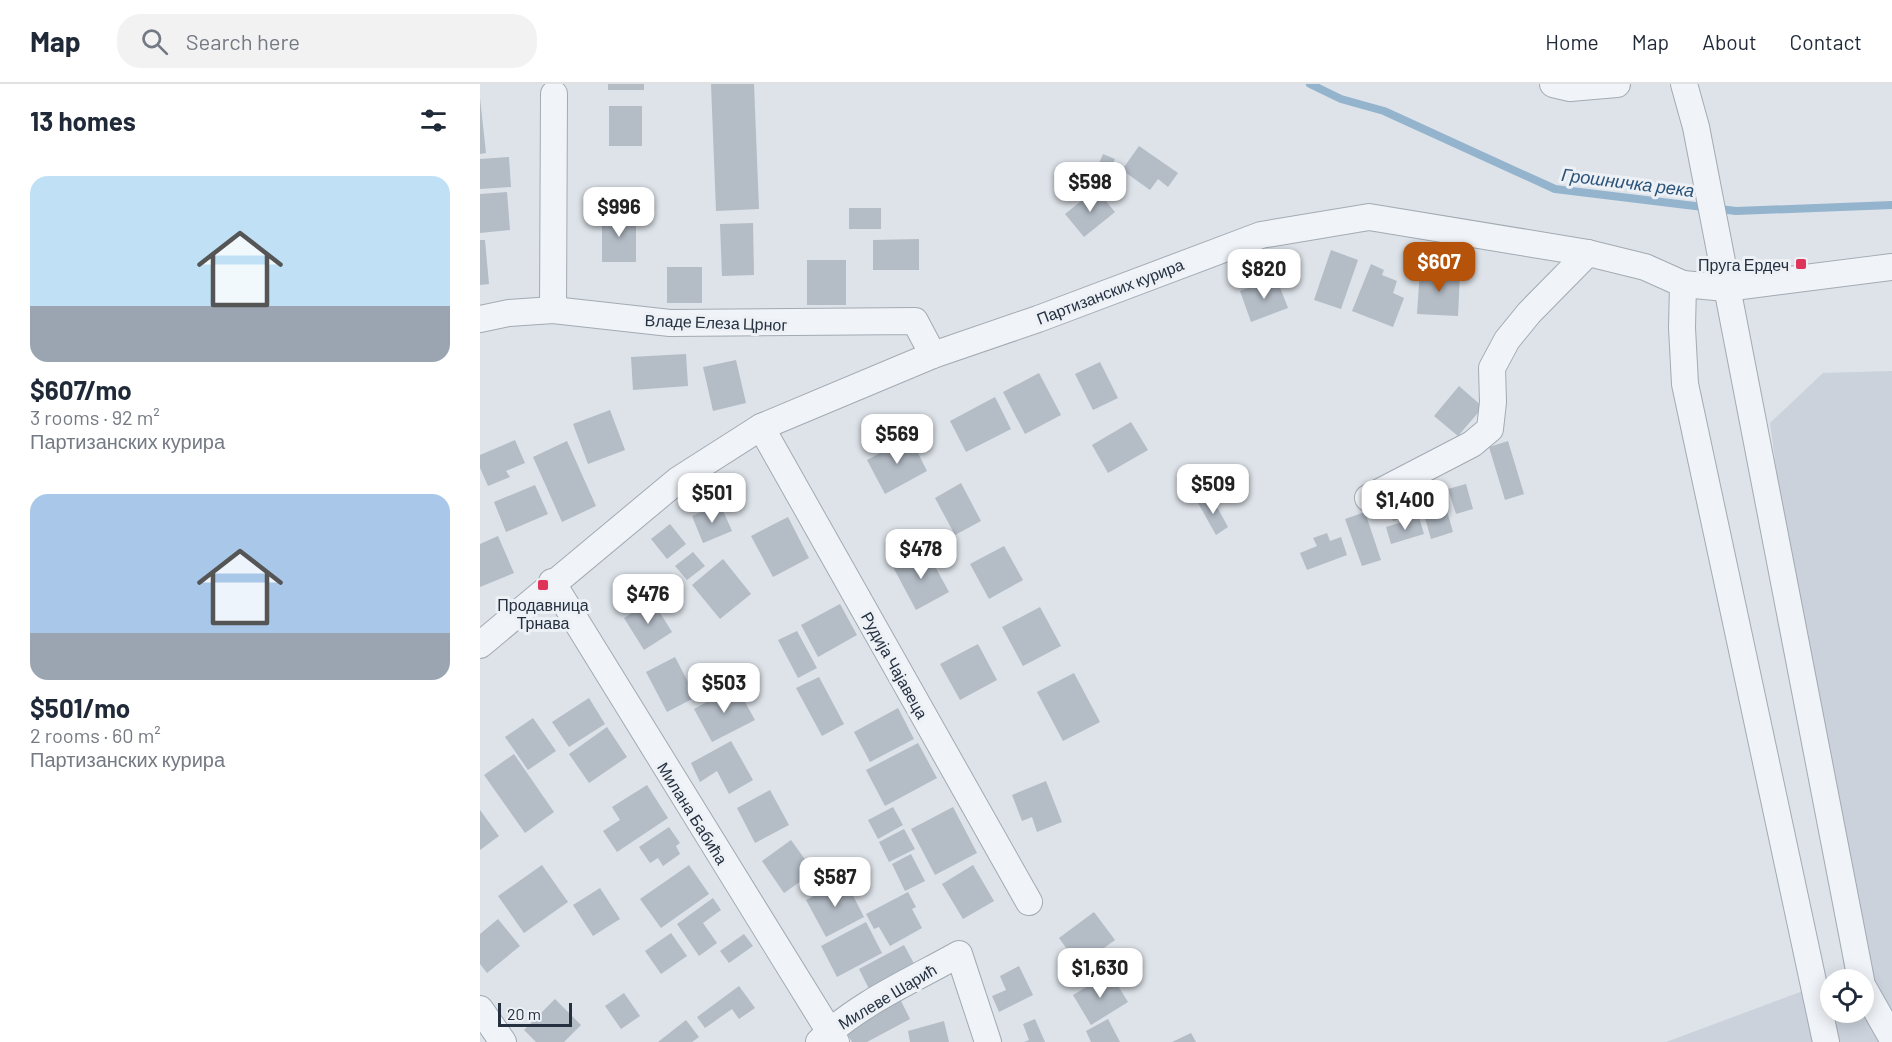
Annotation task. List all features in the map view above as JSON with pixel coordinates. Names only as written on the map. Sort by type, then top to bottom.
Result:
[{"type":"street","points":[[1553,84],[1570,88],[1617,84]]},
{"type":"street","points":[[1680,84],[1696,127],[1859,969]]},
{"type":"street","points":[[553,310],[554,94]]},
{"type":"street","name":"Партизанских курира","points":[[480,645],[552,582],[678,480],[761,427],[933,355],[1038,319],[1261,235],[1369,217],[1588,254],[1645,267],[1683,284],[1726,288],[1892,267]]},
{"type":"street","points":[[1368,498],[1472,444],[1490,429],[1494,402],[1492,368],[1507,340],[1529,313],[1588,254]]},
{"type":"street","points":[[1683,284],[1682,328],[1685,384],[1826,1042]]},
{"type":"street","name":"Владе Елеза Црног","points":[[480,319],[509,313],[553,310],[670,323],[915,321],[933,355]]},
{"type":"street","name":"Рудија Чајавеца","points":[[761,427],[1029,902]]},
{"type":"street","name":"Милана Бабића","points":[[552,582],[828,1038]]},
{"type":"street","name":"Милеве Шарић","points":[[828,1038],[861,1010],[959,954],[988,1042]]},
{"type":"street","points":[[1874,1006],[1892,1038]]},
{"type":"street","points":[[480,1009],[503,1042]]},
{"type":"shaded area","points":[[1892,371],[1892,1042],[1666,1042],[1820,985],[1820,1023],[1874,1023],[1874,969],[1844,969],[1770,423],[1823,373]]},
{"type":"building","points":[[608,84],[644,84],[644,90],[608,90]]},
{"type":"building","points":[[711,84],[754,84],[759,209],[716,211]]},
{"type":"building","points":[[480,98],[486,153],[480,154]]},
{"type":"building","points":[[609,106],[642,106],[642,146],[609,146]]},
{"type":"building","points":[[1139,146],[1178,173],[1168,187],[1158,179],[1150,190],[1122,170]]},
{"type":"building","points":[[1103,154],[1115,159],[1111,168],[1125,175],[1117,194],[1091,182]]},
{"type":"building","points":[[509,157],[511,187],[480,189],[480,159]]},
{"type":"building","points":[[1096,189],[1115,212],[1084,237],[1065,214]]},
{"type":"building","points":[[507,192],[510,230],[480,233],[480,194]]},
{"type":"building","points":[[849,208],[881,208],[881,229],[849,229]]},
{"type":"building","points":[[602,215],[636,215],[636,262],[602,262]]},
{"type":"building","points":[[753,223],[754,275],[722,276],[720,224]]},
{"type":"building","points":[[919,239],[919,270],[873,270],[873,240]]},
{"type":"building","points":[[480,240],[485,240],[489,284],[480,285]]},
{"type":"building","points":[[1331,250],[1358,260],[1341,309],[1314,300]]},
{"type":"building","points":[[807,260],[846,260],[846,305],[807,305]]},
{"type":"building","points":[[1371,264],[1384,270],[1382,275],[1397,281],[1393,293],[1404,298],[1393,327],[1352,311]]},
{"type":"building","points":[[667,267],[702,267],[702,303],[667,303]]},
{"type":"building","points":[[1420,270],[1460,273],[1458,316],[1417,314]]},
{"type":"building","points":[[1276,277],[1288,308],[1251,322],[1240,291]]},
{"type":"building","points":[[686,354],[688,386],[633,390],[631,357]]},
{"type":"building","points":[[736,360],[746,403],[713,411],[703,367]]},
{"type":"building","points":[[1100,362],[1118,398],[1093,410],[1075,374]]},
{"type":"building","points":[[1039,373],[1061,415],[1025,434],[1003,392]]},
{"type":"building","points":[[1459,386],[1483,407],[1458,436],[1434,416]]},
{"type":"building","points":[[995,397],[1011,429],[966,452],[950,421]]},
{"type":"building","points":[[610,410],[625,450],[588,464],[573,424]]},
{"type":"building","points":[[1131,422],[1148,450],[1108,473],[1092,445]]},
{"type":"building","points":[[910,437],[927,471],[885,494],[867,460]]},
{"type":"building","points":[[515,440],[525,463],[506,471],[510,477],[488,486],[480,468],[480,455]]},
{"type":"building","points":[[567,441],[596,506],[562,522],[533,457]]},
{"type":"building","points":[[1508,441],[1524,494],[1505,500],[1489,447]]},
{"type":"building","points":[[961,483],[981,521],[955,535],[935,498]]},
{"type":"building","points":[[1466,484],[1473,509],[1456,514],[1448,489]]},
{"type":"building","points":[[535,485],[548,514],[506,532],[494,502]]},
{"type":"building","points":[[1409,488],[1417,513],[1393,521],[1385,496]]},
{"type":"building","points":[[1441,490],[1453,532],[1431,539],[1419,497]]},
{"type":"building","points":[[1211,496],[1228,527],[1216,535],[1198,503]]},
{"type":"building","points":[[720,504],[732,531],[703,543],[692,516]]},
{"type":"building","points":[[1365,512],[1381,560],[1362,566],[1345,519]]},
{"type":"building","points":[[788,517],[809,558],[773,577],[751,536]]},
{"type":"building","points":[[1419,517],[1424,534],[1391,544],[1386,527]]},
{"type":"building","points":[[670,524],[686,544],[667,559],[651,539]]},
{"type":"building","points":[[1327,533],[1330,541],[1341,537],[1347,555],[1307,570],[1300,553],[1317,546],[1313,538]]},
{"type":"building","points":[[498,536],[514,573],[480,587],[480,544]]},
{"type":"building","points":[[1004,546],[1023,580],[989,599],[970,564]]},
{"type":"building","points":[[926,550],[949,592],[916,610],[893,567]]},
{"type":"building","points":[[693,552],[705,566],[687,580],[675,566]]},
{"type":"building","points":[[723,559],[751,594],[720,619],[692,585]]},
{"type":"building","points":[[652,600],[672,632],[644,650],[624,618]]},
{"type":"building","points":[[840,604],[857,635],[818,657],[801,625]]},
{"type":"building","points":[[1040,607],[1061,646],[1023,666],[1002,627]]},
{"type":"building","points":[[797,631],[817,668],[798,678],[778,640]]},
{"type":"building","points":[[978,644],[997,680],[960,700],[940,664]]},
{"type":"building","points":[[675,657],[696,697],[667,712],[646,672]]},
{"type":"building","points":[[1074,673],[1100,722],[1063,741],[1037,692]]},
{"type":"building","points":[[819,677],[844,724],[822,736],[796,688]]},
{"type":"building","points":[[736,686],[755,720],[712,742],[694,709]]},
{"type":"building","points":[[589,698],[605,724],[569,747],[552,722]]},
{"type":"building","points":[[898,708],[914,739],[870,762],[854,732]]},
{"type":"building","points":[[533,718],[556,751],[528,770],[505,737]]},
{"type":"building","points":[[607,727],[627,757],[589,783],[569,754]]},
{"type":"building","points":[[731,741],[753,780],[729,794],[717,771],[700,782],[691,763]]},
{"type":"building","points":[[918,743],[937,778],[885,806],[866,770]]},
{"type":"building","points":[[514,754],[554,812],[525,833],[484,775]]},
{"type":"building","points":[[1046,781],[1062,822],[1037,832],[1032,817],[1022,821],[1012,795]]},
{"type":"building","points":[[647,785],[668,818],[617,852],[603,831],[620,820],[612,807]]},
{"type":"building","points":[[770,790],[789,825],[755,843],[737,808]]},
{"type":"building","points":[[893,807],[903,825],[878,839],[868,820]]},
{"type":"building","points":[[953,807],[977,853],[935,875],[911,829]]},
{"type":"building","points":[[480,810],[499,836],[480,850]]},
{"type":"building","points":[[669,827],[680,843],[676,846],[680,854],[663,866],[658,858],[650,863],[639,847]]},
{"type":"building","points":[[904,829],[915,849],[889,862],[879,842]]},
{"type":"building","points":[[791,840],[814,872],[784,893],[762,861]]},
{"type":"building","points":[[911,854],[925,881],[905,891],[892,864]]},
{"type":"building","points":[[542,865],[568,902],[524,933],[498,896]]},
{"type":"building","points":[[689,865],[709,894],[661,928],[640,899]]},
{"type":"building","points":[[973,865],[994,901],[963,919],[942,884]]},
{"type":"building","points":[[845,880],[864,917],[826,937],[806,900]]},
{"type":"building","points":[[600,888],[620,919],[593,936],[573,905]]},
{"type":"building","points":[[908,892],[916,907],[912,909],[922,928],[890,946],[879,927],[874,929],[866,914]]},
{"type":"building","points":[[713,898],[721,910],[703,923],[717,943],[699,956],[677,924]]},
{"type":"building","points":[[1094,912],[1115,940],[1079,966],[1059,938]]},
{"type":"building","points":[[498,919],[520,946],[487,973],[480,964],[480,934]]},
{"type":"building","points":[[866,922],[882,953],[837,977],[821,946]]},
{"type":"building","points":[[671,933],[687,956],[661,974],[645,951]]},
{"type":"building","points":[[744,934],[753,946],[729,963],[720,951]]},
{"type":"building","points":[[904,945],[918,971],[872,995],[859,969]]},
{"type":"building","points":[[1019,966],[1033,995],[999,1012],[992,996],[1006,990],[1000,976]]},
{"type":"building","points":[[1110,973],[1128,1002],[1091,1025],[1073,995]]},
{"type":"building","points":[[739,986],[755,1008],[739,1019],[732,1009],[705,1028],[697,1017]]},
{"type":"building","points":[[624,993],[640,1016],[621,1029],[605,1006]]},
{"type":"building","points":[[555,999],[581,1025],[564,1042],[536,1042],[524,1030]]},
{"type":"building","points":[[900,999],[910,1019],[867,1042],[852,1042],[844,1028]]},
{"type":"building","points":[[1035,1019],[1045,1042],[1024,1042],[1029,1040],[1023,1024]]},
{"type":"building","points":[[1108,1019],[1120,1042],[1091,1042],[1086,1031]]},
{"type":"building","points":[[686,1020],[699,1037],[692,1042],[658,1042]]},
{"type":"building","points":[[944,1021],[949,1042],[910,1042],[908,1031]]},
{"type":"building","points":[[1191,1033],[1196,1042],[1172,1042]]},
{"type":"waterway","name":"Грошничка река","points":[[1310,84],[1341,99],[1384,111],[1555,189],[1736,211],[1892,205]]},
{"type":"place","name":"Пруга Ердеч","points":[[1801,264]]},
{"type":"place","name":"Продавница Трнава","points":[[543,585]]}]
